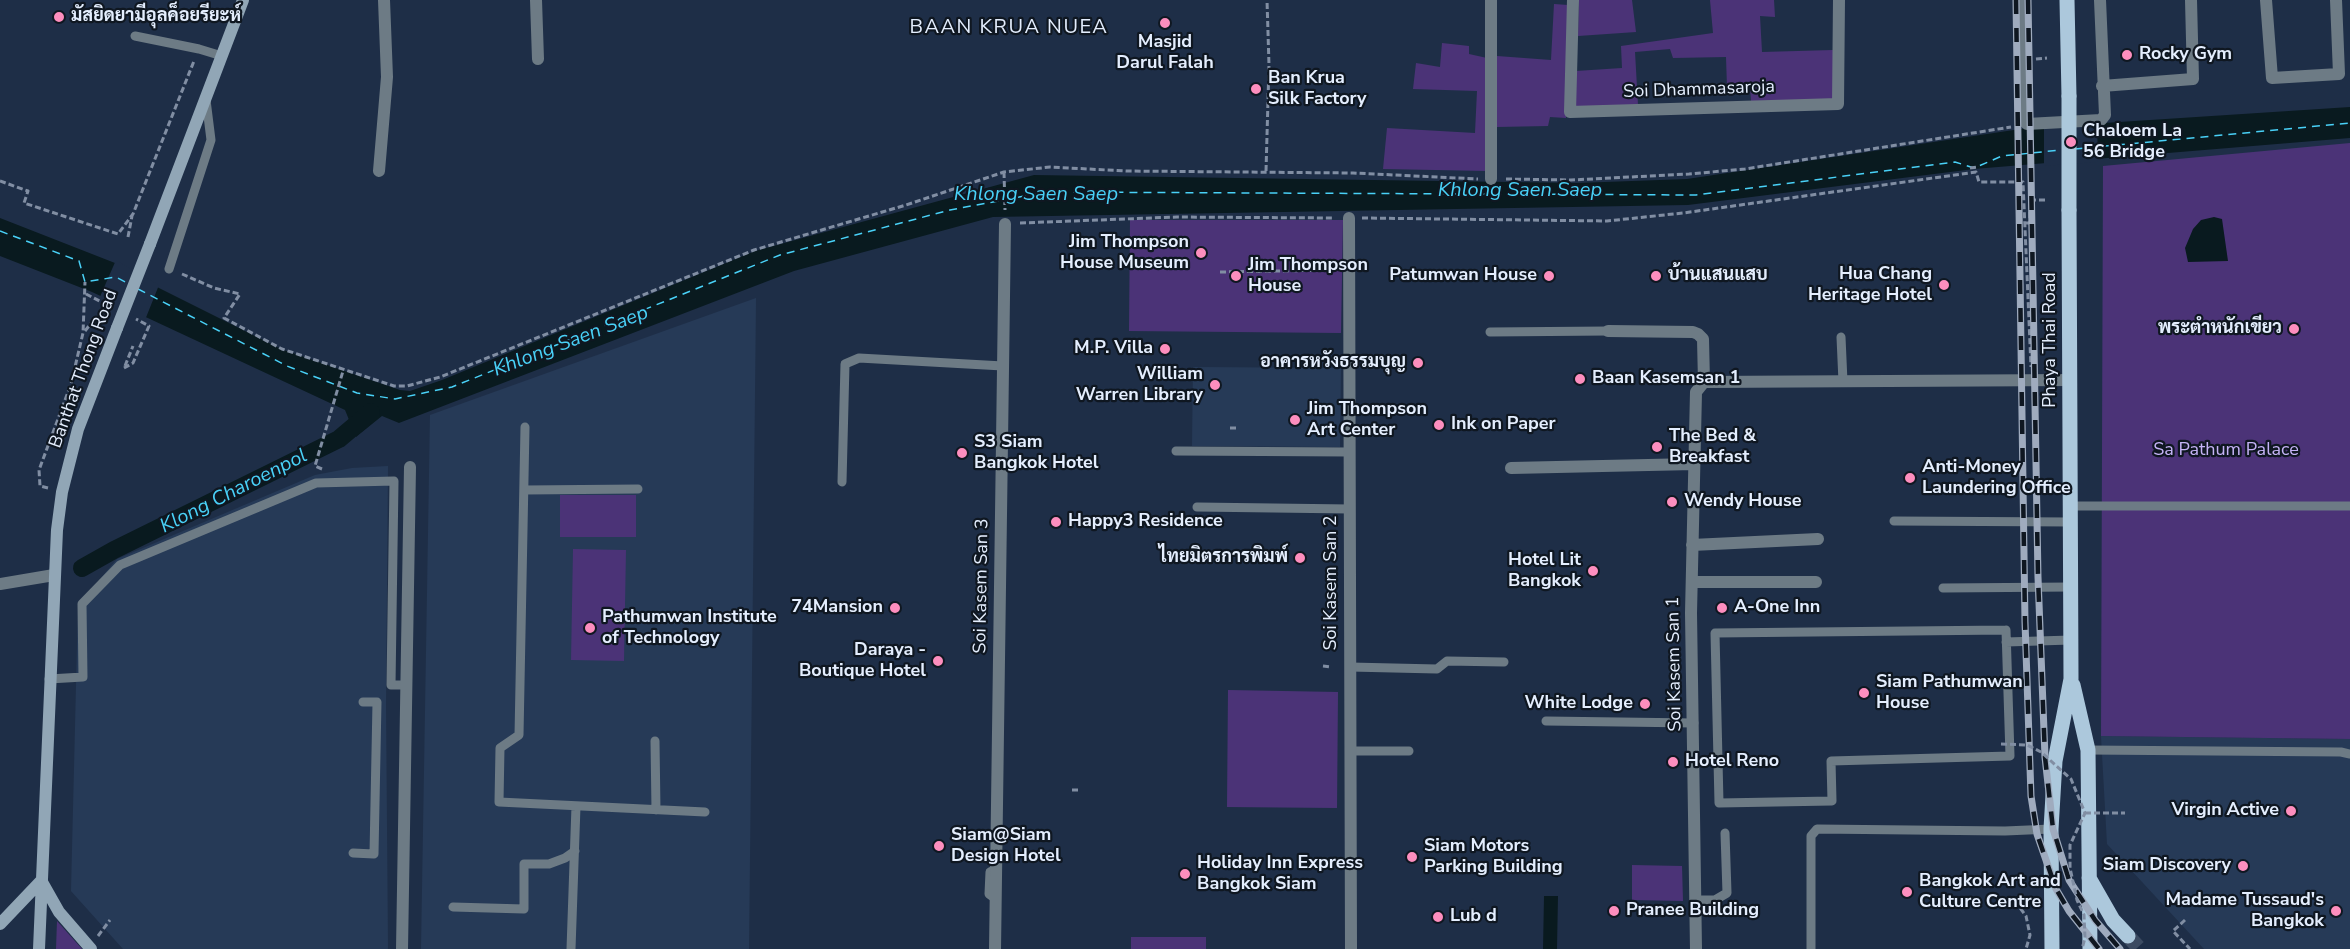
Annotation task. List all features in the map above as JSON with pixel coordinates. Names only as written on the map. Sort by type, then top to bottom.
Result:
[{"type":"main road","name":"Banthat Thong Road","points":[[39,949],[54,575],[62,492],[78,429],[243,0]]},
{"type":"main road","name":"Phaya Thai Road","points":[[2052,949],[2050,830],[2055,761],[2071,680],[2067,0]]},
{"type":"main road","name":"Phaya Thai Road","points":[[2071,680],[2088,750],[2087,876],[2090,949]]},
{"type":"main road","points":[[2087,876],[2113,920],[2128,936]]},
{"type":"main road","points":[[0,924],[41,881],[59,912],[93,944]]},
{"type":"street","points":[[379,171],[387,77],[384,0]]},
{"type":"street","points":[[536,0],[538,59]]},
{"type":"street","points":[[1491,0],[1491,179]]},
{"type":"street","name":"Soi Dhammasaroja","points":[[1573,0],[1570,112],[1838,104],[1839,0]]},
{"type":"street","points":[[2022,0],[2023,120],[2027,124],[2101,120],[2105,115],[2100,0]]},
{"type":"street","points":[[2102,86],[2193,79],[2191,0]]},
{"type":"street","points":[[2266,0],[2272,78],[2339,74],[2336,0]]},
{"type":"street","name":"Soi Kasem San 2","points":[[1348,218],[1350,270],[1350,949]]},
{"type":"street","name":"Soi Kasem San 3","points":[[995,949],[1005,224]]},
{"type":"street","name":"Soi Kasem San 1","points":[[1608,331],[1694,332],[1703,339],[1704,382],[1696,392],[1692,545],[1696,949]]},
{"type":"street","points":[[1704,382],[2071,380]]},
{"type":"street","points":[[1511,468],[1694,464]]},
{"type":"street","points":[[402,949],[410,467]]},
{"type":"street","points":[[1692,545],[1818,539]]},
{"type":"street","points":[[0,584],[54,575]]},
{"type":"street","points":[[1692,582],[1816,582]]},
{"type":"lane","points":[[135,36],[222,56]]},
{"type":"lane","points":[[169,269],[211,140],[206,98]]},
{"type":"lane","points":[[1490,332],[1608,331]]},
{"type":"lane","points":[[1841,337],[1843,382]]},
{"type":"lane","points":[[842,482],[845,364],[859,358],[1003,366]]},
{"type":"lane","points":[[525,427],[519,735],[500,748],[499,802],[705,812]]},
{"type":"lane","points":[[1176,451],[1188,454],[1349,452]]},
{"type":"lane","points":[[50,679],[83,677],[82,604],[120,565],[316,483],[394,481],[391,685],[405,685]]},
{"type":"lane","points":[[525,490],[638,489]]},
{"type":"lane","points":[[2071,506],[2350,506]]},
{"type":"lane","points":[[1197,507],[1350,509]]},
{"type":"lane","points":[[1894,521],[2071,522]]},
{"type":"lane","points":[[1943,588],[2071,587]]},
{"type":"lane","points":[[2006,630],[2006,642],[2010,756],[1831,761],[1832,801],[1719,803],[1715,633],[2006,630]]},
{"type":"lane","points":[[2006,642],[2071,640]]},
{"type":"lane","points":[[1350,667],[1437,669],[1447,660],[1504,662]]},
{"type":"lane","points":[[353,853],[374,854],[377,702],[363,702]]},
{"type":"lane","points":[[1546,722],[1694,723]]},
{"type":"lane","points":[[655,741],[656,810]]},
{"type":"lane","points":[[2088,750],[2341,752],[2350,754]]},
{"type":"lane","points":[[1350,751],[1409,751]]},
{"type":"lane","points":[[571,949],[576,806]]},
{"type":"lane","points":[[1811,949],[1811,836],[1817,829],[2050,830]]},
{"type":"lane","points":[[1695,900],[1714,900],[1727,893],[1725,834]]},
{"type":"lane","points":[[453,907],[524,909],[524,864],[549,864],[575,851]]},
{"type":"path","points":[[1266,171],[1269,65],[1267,0]]},
{"type":"path","points":[[128,237],[133,214],[199,49]]},
{"type":"path","points":[[169,269],[214,288],[240,294],[224,318],[282,349],[394,386],[406,387],[460,369],[754,250],[906,206],[1004,172],[1050,167],[1126,171],[1266,171],[1571,180],[1689,174],[1745,168],[2007,129],[2023,120]]},
{"type":"path","points":[[1004,172],[1005,224],[1177,217],[1607,221],[1683,213],[1979,167]]},
{"type":"path","points":[[1973,169],[1979,182],[2023,182],[2032,380]]},
{"type":"path","points":[[0,181],[28,191],[24,203],[118,234],[133,214]]},
{"type":"path","points":[[2026,223],[2030,222],[2030,200],[2048,200]]},
{"type":"path","points":[[1220,272],[1350,270]]},
{"type":"path","points":[[62,492],[40,486],[39,470],[71,384],[83,333],[85,282]]},
{"type":"path","points":[[83,333],[95,318]]},
{"type":"path","points":[[124,368],[133,346]]},
{"type":"path","points":[[315,466],[343,371]]},
{"type":"path","points":[[1230,428],[1236,428]]},
{"type":"path","points":[[1323,666],[1330,667]]},
{"type":"path","points":[[2001,744],[2027,745],[2041,752],[2071,779],[2085,813],[2070,845],[2070,868],[2074,889],[2084,915],[2085,938],[2082,949]]},
{"type":"path","points":[[1072,790],[1078,790]]},
{"type":"path","points":[[2085,813],[2125,813]]},
{"type":"path","points":[[2015,901],[2026,916],[2030,935],[2026,949]]},
{"type":"path","points":[[93,944],[110,920]]},
{"type":"path","points":[[2185,920],[2174,931],[2190,949]]},
{"type":"shaded area","name":"Pathumwan Institute of Technology","points":[[756,298],[749,949],[421,949],[430,415]]},
{"type":"shaded area","points":[[1193,367],[1341,368],[1340,447],[1192,446]]},
{"type":"shaded area","points":[[388,466],[386,706],[388,949],[123,949],[71,891],[78,605],[117,559],[315,475],[352,468]]},
{"type":"shaded area","name":"Siam Discovery","points":[[2101,736],[2350,739],[2350,949],[2204,949],[2107,844]]},
{"type":"green space","points":[[1579,0],[1632,0],[1636,32],[1578,36]]},
{"type":"green space","points":[[1710,0],[1774,0],[1775,17],[1760,16],[1762,52],[1833,50],[1834,100],[1751,101],[1750,87],[1727,87],[1726,57],[1673,58],[1670,49],[1635,52],[1638,105],[1574,108],[1576,71],[1622,68],[1621,46],[1713,33]]},
{"type":"green space","points":[[1554,4],[1568,5],[1566,118],[1550,117],[1548,126],[1496,127],[1497,56],[1551,60]]},
{"type":"green space","points":[[1442,43],[1469,46],[1469,54],[1487,58],[1487,171],[1383,169],[1387,128],[1475,133],[1477,91],[1413,89],[1416,63],[1440,67]]},
{"type":"green space","name":"Sa Pathum Palace","points":[[2350,143],[2350,739],[2101,736],[2103,166]]},
{"type":"green space","name":"Jim Thompson House","points":[[1130,220],[1343,220],[1341,333],[1129,331]]},
{"type":"green space","points":[[560,495],[636,495],[636,537],[560,537]]},
{"type":"green space","points":[[573,549],[626,550],[624,661],[571,660]]},
{"type":"green space","points":[[1228,690],[1338,692],[1337,808],[1227,807]]},
{"type":"green space","points":[[1632,865],[1682,866],[1683,901],[1632,900]]},
{"type":"green space","points":[[57,921],[82,949],[56,949]]},
{"type":"green space","points":[[1131,937],[1206,937],[1206,949],[1131,949]]},
{"type":"water","name":"Khlong Saen Saep","points":[[2350,107],[2350,138],[1974,169],[1688,205],[993,217],[794,271],[399,423],[382,416],[356,437],[345,410],[92,292],[0,256],[0,218],[115,263],[155,286],[281,349],[400,390],[410,391],[442,380],[755,251],[1034,175],[1577,183],[1687,179],[2027,128]]},
{"type":"water","points":[[2214,217],[2222,219],[2228,261],[2188,262],[2185,248],[2193,229],[2201,220]]},
{"type":"water","points":[[1544,896],[1558,896],[1557,949],[1543,949]]},
{"type":"pier","points":[[2097,121],[2098,162],[2044,166],[2044,124]]},
{"type":"pier","points":[[116,260],[159,285],[145,320],[99,299]]},
{"type":"waterway","name":"Klong Charoenpol","points":[[82,568],[339,439],[371,412]]},
{"type":"ferry route","points":[[2075,149],[2350,123]]},
{"type":"ferry route","points":[[138,289],[287,366],[357,393],[395,399],[452,387],[780,255],[950,210],[1046,192],[1696,195],[1955,162],[1974,168],[2002,156],[2061,150]]},
{"type":"ferry route","points":[[0,231],[79,261],[85,282],[116,277],[129,284]]},
{"type":"tunnel","points":[[2128,936],[2140,949]]},
{"type":"railway","points":[[2016,0],[2025,622],[2031,796],[2037,834],[2056,889],[2069,911],[2099,949]]},
{"type":"railway","points":[[2028,0],[2038,577],[2045,757],[2053,829],[2069,880],[2095,920],[2120,949]]},
{"type":"place","name":"มัสยิดยามีอุลค็อยรียะห์","points":[[59,17]]},
{"type":"place","name":"Masjid Darul Falah","points":[[1165,23]]},
{"type":"place","name":"Rocky Gym","points":[[2127,55]]},
{"type":"place","name":"Ban Krua Silk Factory","points":[[1256,89]]},
{"type":"place","name":"Chaloem La 56 Bridge","points":[[2071,142]]},
{"type":"place","name":"Jim Thompson House Museum","points":[[1201,253]]},
{"type":"place","name":"Jim Thompson House","points":[[1236,276]]},
{"type":"place","name":"Patumwan House","points":[[1549,276]]},
{"type":"place","name":"บ้านแสนแสบ","points":[[1656,276]]},
{"type":"place","name":"Hua Chang Heritage Hotel","points":[[1944,285]]},
{"type":"place","name":"พระตำหนักเขียว","points":[[2294,329]]},
{"type":"place","name":"M.P. Villa","points":[[1165,349]]},
{"type":"place","name":"อาคารหวังธรรมบุญ","points":[[1418,363]]},
{"type":"place","name":"Baan Kasemsan 1","points":[[1580,379]]},
{"type":"place","name":"William Warren Library","points":[[1215,385]]},
{"type":"place","name":"Jim Thompson Art Center","points":[[1295,420]]},
{"type":"place","name":"Ink on Paper","points":[[1439,425]]},
{"type":"place","name":"The Bed & Breakfast","points":[[1657,447]]},
{"type":"place","name":"S3 Siam Bangkok Hotel","points":[[962,453]]},
{"type":"place","name":"Anti-Money Laundering Office","points":[[1910,478]]},
{"type":"place","name":"Wendy House","points":[[1672,502]]},
{"type":"place","name":"Happy3 Residence","points":[[1056,522]]},
{"type":"place","name":"ไทยมิตรการพิมพ์","points":[[1300,558]]},
{"type":"place","name":"Hotel Lit Bangkok","points":[[1593,571]]},
{"type":"place","name":"74Mansion","points":[[895,608]]},
{"type":"place","name":"A-One Inn","points":[[1722,608]]},
{"type":"place","name":"Pathumwan Institute of Technology","points":[[590,628]]},
{"type":"place","name":"Daraya - Boutique Hotel","points":[[938,661]]},
{"type":"place","name":"Siam Pathumwan House","points":[[1864,693]]},
{"type":"place","name":"White Lodge","points":[[1645,704]]},
{"type":"place","name":"Hotel Reno","points":[[1673,762]]},
{"type":"place","name":"Virgin Active","points":[[2291,811]]},
{"type":"place","name":"Siam@Siam Design Hotel","points":[[939,846]]},
{"type":"place","name":"Siam Motors Parking Building","points":[[1412,857]]},
{"type":"place","name":"Siam Discovery","points":[[2243,866]]},
{"type":"place","name":"Holiday Inn Express Bangkok Siam","points":[[1185,874]]},
{"type":"place","name":"Bangkok Art and Culture Centre","points":[[1907,892]]},
{"type":"place","name":"Pranee Building","points":[[1614,911]]},
{"type":"place","name":"Madame Tussaud's Bangkok","points":[[2336,911]]},
{"type":"place","name":"Lub d","points":[[1438,917]]},
{"type":"district","name":"BAAN KRUA NUEA","points":[[1009,28]]}]
